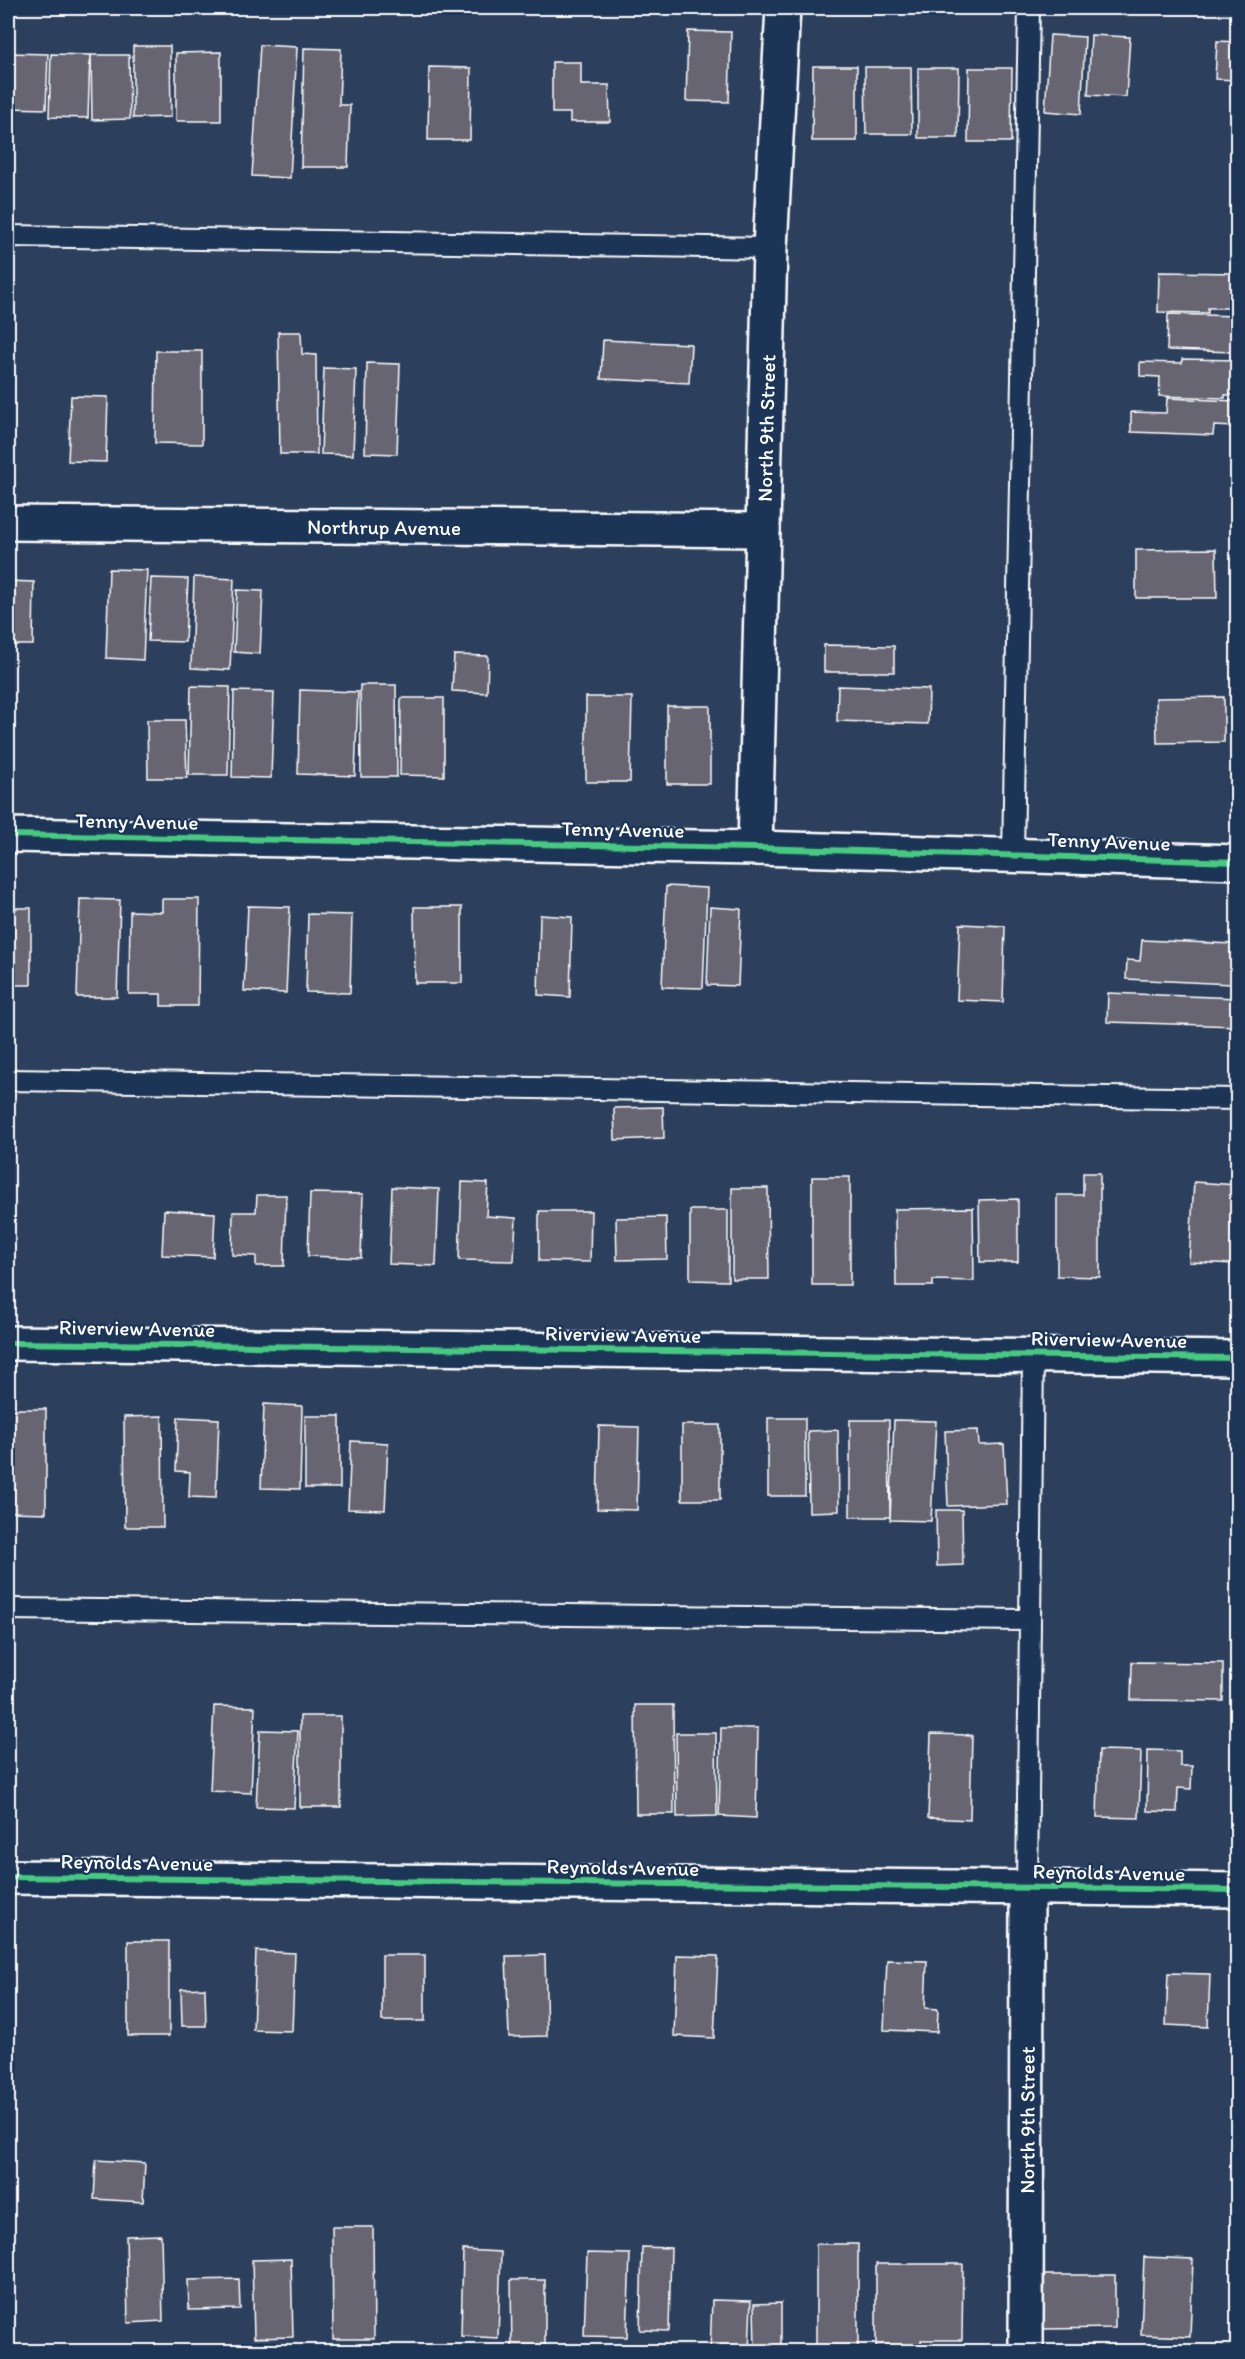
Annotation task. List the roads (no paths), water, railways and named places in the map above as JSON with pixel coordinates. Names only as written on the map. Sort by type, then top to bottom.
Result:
[{"type":"street","name":"North 9th Street","points":[[755,848],[770,248],[783,8]]},
{"type":"street","name":"Northrup Avenue","points":[[8,523],[763,530]]},
{"type":"street","name":"Tenny Avenue","points":[[8,835],[755,848],[1238,862]]},
{"type":"street","name":"Riverview Avenue","points":[[8,1343],[1238,1358]]},
{"type":"street","name":"Reynolds Avenue","points":[[8,1877],[1238,1890]]},
{"type":"street","name":"North 9th Street","points":[[1026,2352],[1028,1888]]},
{"type":"lane","points":[[1013,854],[1029,8]]},
{"type":"lane","points":[[8,236],[770,248]]},
{"type":"lane","points":[[8,1080],[1238,1099]]},
{"type":"lane","points":[[1028,1888],[1034,1355]]},
{"type":"lane","points":[[8,1609],[1030,1620]]}]
